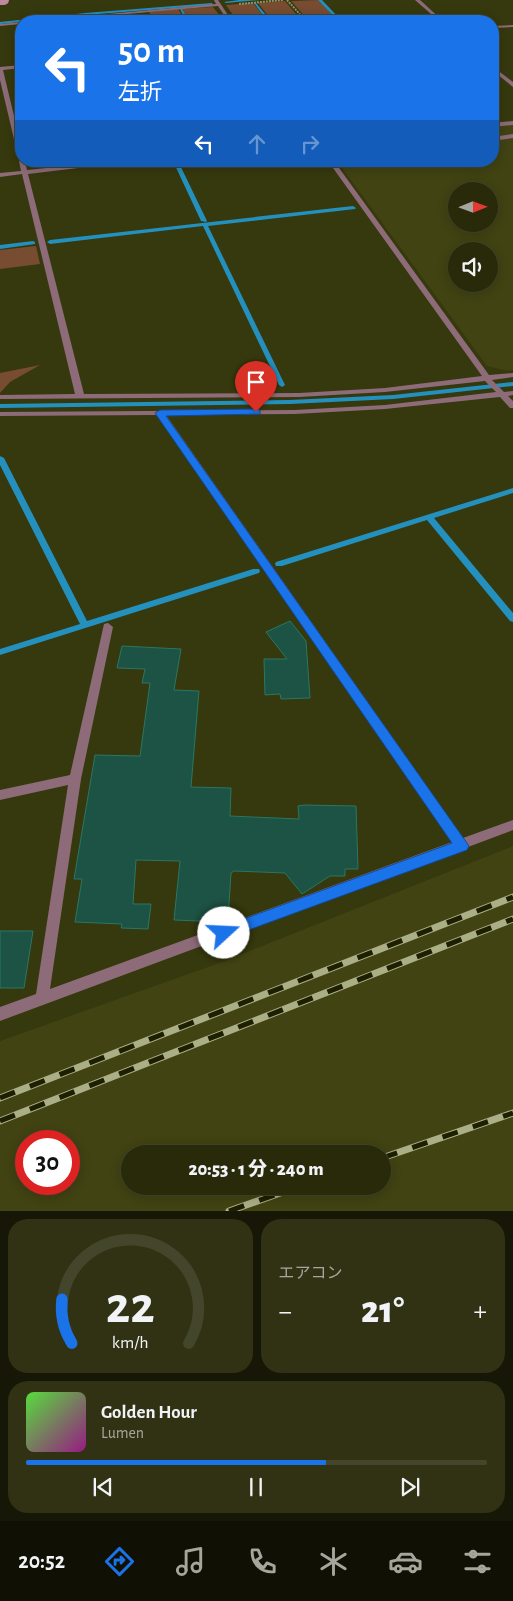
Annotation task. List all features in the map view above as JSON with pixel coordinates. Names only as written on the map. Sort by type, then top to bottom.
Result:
[{"type":"street","points":[[215,0],[226,15]]},
{"type":"street","points":[[417,0],[434,15]]},
{"type":"street","points":[[87,15],[219,5]]},
{"type":"street","points":[[0,25],[15,24]]},
{"type":"street","points":[[499,27],[513,26]]},
{"type":"street","points":[[15,68],[0,69],[15,131]]},
{"type":"street","points":[[499,73],[513,85]]},
{"type":"street","points":[[499,124],[513,123]]},
{"type":"street","points":[[499,138],[513,136]]},
{"type":"street","points":[[24,167],[80,396]]},
{"type":"street","points":[[0,175],[75,167]]},
{"type":"street","points":[[335,167],[487,379],[513,406]]},
{"type":"street","points":[[0,397],[299,395],[385,390],[513,375]]},
{"type":"street","points":[[0,414],[295,412],[385,407],[498,392],[513,394]]},
{"type":"street","points":[[160,413],[462,846]]},
{"type":"street","points":[[42,999],[75,779],[108,627]]},
{"type":"street","points":[[0,795],[75,779]]},
{"type":"street","points":[[0,1014],[513,826]]},
{"type":"path","points":[[219,5],[283,0]]},
{"type":"path","points":[[287,0],[301,15]]},
{"type":"shaded area","points":[[318,0],[332,15],[304,15],[291,1]]},
{"type":"shaded area","points":[[285,1],[297,15],[267,15],[258,3]]},
{"type":"shaded area","points":[[253,3],[262,15],[233,15],[226,5]]},
{"type":"shaded area","points":[[213,7],[219,15],[186,15],[182,9]]},
{"type":"shaded area","points":[[178,9],[182,15],[151,15],[149,12]]},
{"type":"shaded area","points":[[513,125],[513,370],[508,371],[487,366],[341,167],[499,167],[499,126]]},
{"type":"shaded area","points":[[36,246],[40,264],[0,269],[0,250]]},
{"type":"shaded area","points":[[40,365],[10,382],[0,393],[0,373]]},
{"type":"shaded area","points":[[513,846],[513,1211],[0,1211],[0,1041],[222,962]]},
{"type":"building","points":[[290,621],[306,641],[310,698],[281,699],[280,694],[265,695],[264,659],[287,659],[266,632]]},
{"type":"building","points":[[122,646],[181,649],[174,690],[199,691],[191,787],[231,788],[230,816],[299,819],[298,806],[356,806],[358,869],[345,869],[345,876],[330,876],[302,894],[285,873],[234,871],[231,873],[228,919],[224,918],[223,922],[174,920],[180,861],[136,860],[133,904],[151,904],[148,929],[121,928],[122,924],[75,922],[82,879],[74,879],[95,755],[140,756],[150,683],[142,683],[145,669],[117,668]]},
{"type":"building","points":[[0,931],[33,931],[24,988],[0,988]]},
{"type":"waterway","points":[[226,2],[258,0]]},
{"type":"waterway","points":[[320,0],[334,15]]},
{"type":"waterway","points":[[76,15],[212,4]]},
{"type":"waterway","points":[[255,4],[264,15]]},
{"type":"waterway","points":[[181,10],[184,15]]},
{"type":"waterway","points":[[0,23],[15,21]]},
{"type":"waterway","points":[[178,167],[204,221]]},
{"type":"waterway","points":[[50,242],[353,208]]},
{"type":"waterway","points":[[206,227],[282,385]]},
{"type":"waterway","points":[[0,247],[33,243]]},
{"type":"waterway","points":[[0,406],[290,402],[393,397],[513,384]]},
{"type":"waterway","points":[[0,458],[85,625]]},
{"type":"waterway","points":[[279,564],[513,490]]},
{"type":"waterway","points":[[429,517],[513,619]]},
{"type":"waterway","points":[[0,652],[256,571]]},
{"type":"railway","points":[[0,1098],[513,897]]},
{"type":"railway","points":[[0,1121],[513,919]]},
{"type":"railway","points":[[391,1155],[513,1113]]},
{"type":"railway","points":[[229,1211],[274,1195]]},
{"type":"route","points":[[224,933],[462,846],[160,413],[256,412]]}]
